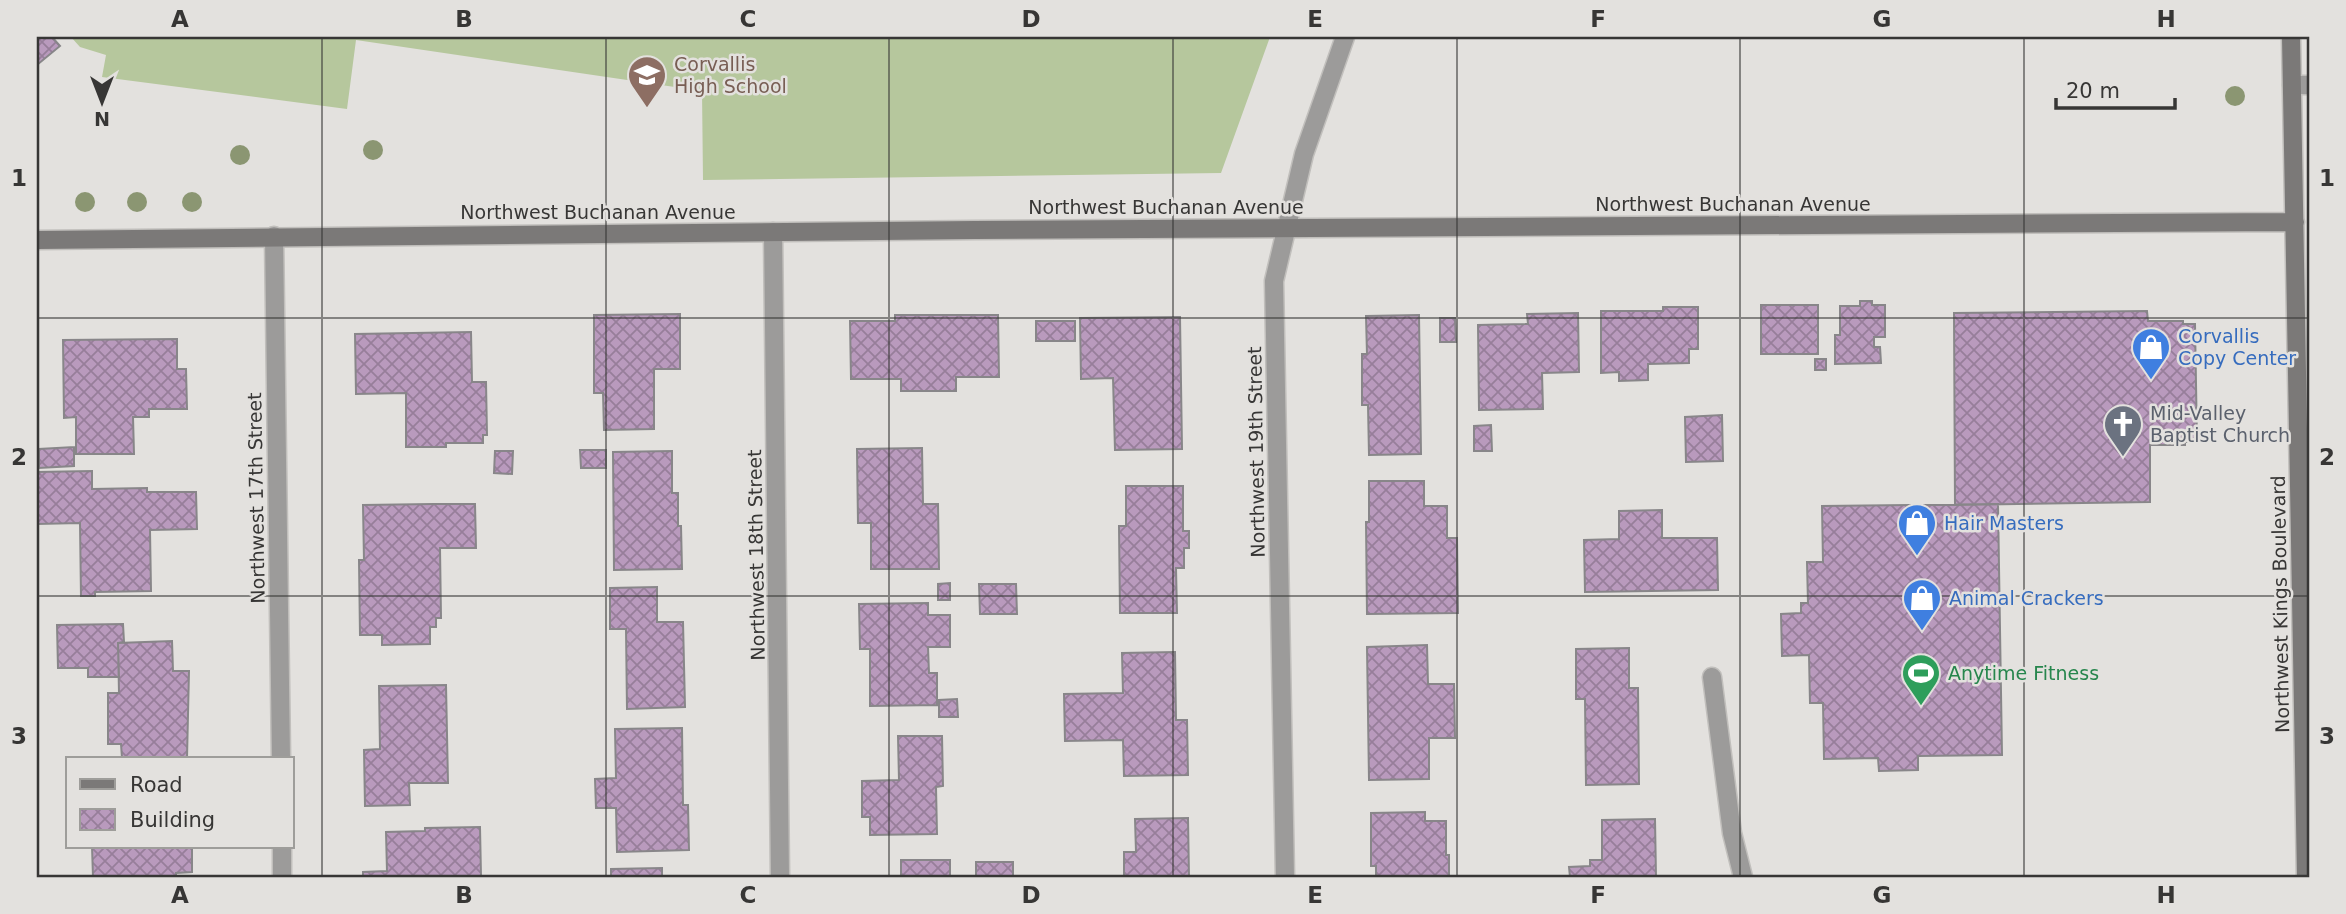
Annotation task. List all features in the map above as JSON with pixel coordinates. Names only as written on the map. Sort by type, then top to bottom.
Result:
[{"type":"street","name":"Northwest 19th Street","points":[[1285,877],[1274,281],[1304,155],[1345,37]]},
{"type":"street","name":"Northwest Kings Boulevard","points":[[2291,37],[2301,85],[2295,222],[2306,877]]},
{"type":"street","name":"Northwest Buchanan Avenue","points":[[37,240],[773,232],[2295,222]]},
{"type":"street","name":"Northwest 18th Street","points":[[773,232],[780,877]]},
{"type":"street","name":"Northwest 17th Street","points":[[274,236],[281,757]]},
{"type":"street","points":[[1712,677],[1732,833],[1743,877]]},
{"type":"street","points":[[282,848],[282,877]]},
{"type":"green space","points":[[71,37],[1270,37],[1221,173],[703,180],[702,91],[356,40],[347,109],[102,77],[106,55],[80,47]]},
{"type":"building","points":[[37,37],[52,37],[60,46],[37,65]]},
{"type":"building","points":[[1860,301],[1885,305],[1885,337],[1874,337],[1874,347],[1880,347],[1881,363],[1835,364],[1835,335],[1840,335],[1840,306],[1860,306]]},
{"type":"building","points":[[1761,305],[1818,305],[1818,354],[1761,354]]},
{"type":"building","points":[[1663,307],[1698,307],[1698,349],[1689,349],[1689,363],[1648,364],[1648,380],[1619,381],[1619,372],[1601,373],[1601,311],[1663,311]]},
{"type":"building","points":[[2147,311],[2148,321],[2183,321],[2183,324],[2195,324],[2197,442],[2185,442],[2185,445],[2150,445],[2150,502],[1955,505],[1954,313]]},
{"type":"building","points":[[1578,313],[1579,372],[1542,373],[1543,409],[1479,410],[1478,325],[1528,324],[1527,314]]},
{"type":"building","points":[[680,314],[680,369],[654,369],[654,429],[604,430],[603,393],[594,393],[594,315]]},
{"type":"building","points":[[895,315],[998,315],[999,377],[956,377],[956,391],[901,391],[901,379],[851,379],[850,321],[895,321]]},
{"type":"building","points":[[1419,315],[1421,454],[1369,455],[1368,405],[1362,405],[1362,354],[1367,354],[1366,316]]},
{"type":"building","points":[[1180,317],[1182,449],[1115,450],[1113,378],[1081,379],[1080,318]]},
{"type":"building","points":[[1440,318],[1455,318],[1456,342],[1440,342]]},
{"type":"building","points":[[1036,321],[1075,321],[1075,341],[1036,341]]},
{"type":"building","points":[[471,332],[472,382],[486,382],[487,435],[483,435],[483,443],[406,447],[406,393],[356,394],[355,334]]},
{"type":"building","points":[[177,339],[177,369],[186,369],[187,409],[149,409],[149,417],[133,417],[134,454],[76,454],[76,417],[64,418],[63,340]]},
{"type":"building","points":[[1815,359],[1826,359],[1826,370],[1815,370]]},
{"type":"building","points":[[1722,415],[1723,461],[1686,462],[1685,417]]},
{"type":"building","points":[[1491,425],[1492,451],[1474,451],[1474,426]]},
{"type":"building","points":[[74,447],[74,466],[39,468],[39,449]]},
{"type":"building","points":[[922,448],[923,504],[938,504],[939,569],[871,569],[871,523],[858,523],[857,449]]},
{"type":"building","points":[[580,450],[606,450],[606,468],[581,468]]},
{"type":"building","points":[[495,451],[513,451],[512,474],[494,473]]},
{"type":"building","points":[[672,451],[672,493],[678,493],[682,569],[614,570],[613,452]]},
{"type":"building","points":[[92,471],[92,489],[147,488],[147,492],[196,492],[197,529],[150,530],[151,591],[95,592],[95,596],[81,596],[80,523],[37,524],[37,472]]},
{"type":"building","points":[[1369,481],[1424,481],[1424,506],[1447,506],[1447,538],[1457,538],[1458,613],[1367,614],[1366,522],[1369,522]]},
{"type":"building","points":[[1126,486],[1183,486],[1183,531],[1189,531],[1189,548],[1184,548],[1184,568],[1176,568],[1177,613],[1120,613],[1119,526],[1126,526]]},
{"type":"building","points":[[475,504],[476,548],[440,548],[441,618],[436,618],[436,627],[430,627],[430,644],[382,645],[382,635],[360,635],[359,560],[364,560],[363,505]]},
{"type":"building","points":[[1998,504],[2002,755],[1918,756],[1918,770],[1879,771],[1878,758],[1824,759],[1823,703],[1810,703],[1809,655],[1782,656],[1781,614],[1801,613],[1801,603],[1808,603],[1807,562],[1823,562],[1822,506]]},
{"type":"building","points":[[1662,510],[1662,538],[1717,538],[1718,590],[1585,592],[1584,540],[1619,539],[1619,511]]},
{"type":"building","points":[[950,583],[950,600],[938,600],[938,584]]},
{"type":"building","points":[[979,584],[1016,584],[1017,614],[980,614]]},
{"type":"building","points":[[657,587],[657,622],[683,622],[685,707],[627,709],[626,629],[610,629],[610,588]]},
{"type":"building","points":[[928,603],[928,615],[950,615],[950,647],[928,647],[929,673],[937,673],[937,705],[870,706],[870,649],[860,649],[859,604]]},
{"type":"building","points":[[123,624],[124,642],[118,643],[119,677],[88,677],[88,668],[58,668],[57,625]]},
{"type":"building","points":[[172,641],[173,671],[189,671],[187,757],[122,757],[121,744],[108,744],[108,693],[119,693],[118,643]]},
{"type":"building","points":[[1427,645],[1428,684],[1454,684],[1455,738],[1429,738],[1429,779],[1369,780],[1367,647]]},
{"type":"building","points":[[1629,648],[1629,688],[1638,688],[1639,784],[1586,785],[1585,699],[1576,699],[1576,649]]},
{"type":"building","points":[[1175,652],[1176,720],[1187,720],[1188,775],[1124,776],[1123,740],[1065,741],[1064,694],[1123,693],[1122,653]]},
{"type":"building","points":[[446,685],[448,783],[409,783],[410,805],[365,806],[364,750],[380,749],[379,686]]},
{"type":"building","points":[[957,699],[958,717],[939,717],[939,700]]},
{"type":"building","points":[[682,728],[683,805],[688,805],[689,850],[617,852],[616,808],[596,808],[595,779],[616,778],[615,729]]},
{"type":"building","points":[[898,736],[942,736],[943,786],[936,787],[937,834],[870,835],[870,817],[862,817],[862,781],[899,780]]},
{"type":"building","points":[[1425,812],[1425,821],[1446,821],[1449,877],[1376,877],[1376,866],[1371,866],[1371,813]]},
{"type":"building","points":[[1188,818],[1189,877],[1124,877],[1124,852],[1136,852],[1135,819]]},
{"type":"building","points":[[1655,819],[1656,877],[1570,877],[1569,867],[1590,866],[1590,860],[1602,860],[1602,820]]},
{"type":"building","points":[[480,827],[481,876],[363,877],[363,872],[387,871],[386,832]]},
{"type":"building","points":[[92,848],[192,848],[192,872],[176,873],[176,877],[93,877]]},
{"type":"building","points":[[901,860],[950,860],[950,877],[901,877]]},
{"type":"building","points":[[976,862],[1013,862],[1013,877],[976,877]]},
{"type":"building","points":[[662,868],[662,877],[611,877],[611,869]]},
{"type":"place","name":"Corvallis High School","points":[[647,109]]},
{"type":"place","name":"Corvallis Copy Center","points":[[2151,381]]},
{"type":"place","name":"Mid-Valley Baptist Church","points":[[2123,458]]},
{"type":"place","name":"Hair Masters","points":[[1917,557]]},
{"type":"place","name":"Animal Crackers","points":[[1922,632]]},
{"type":"place","name":"Anytime Fitness","points":[[1921,707]]}]
